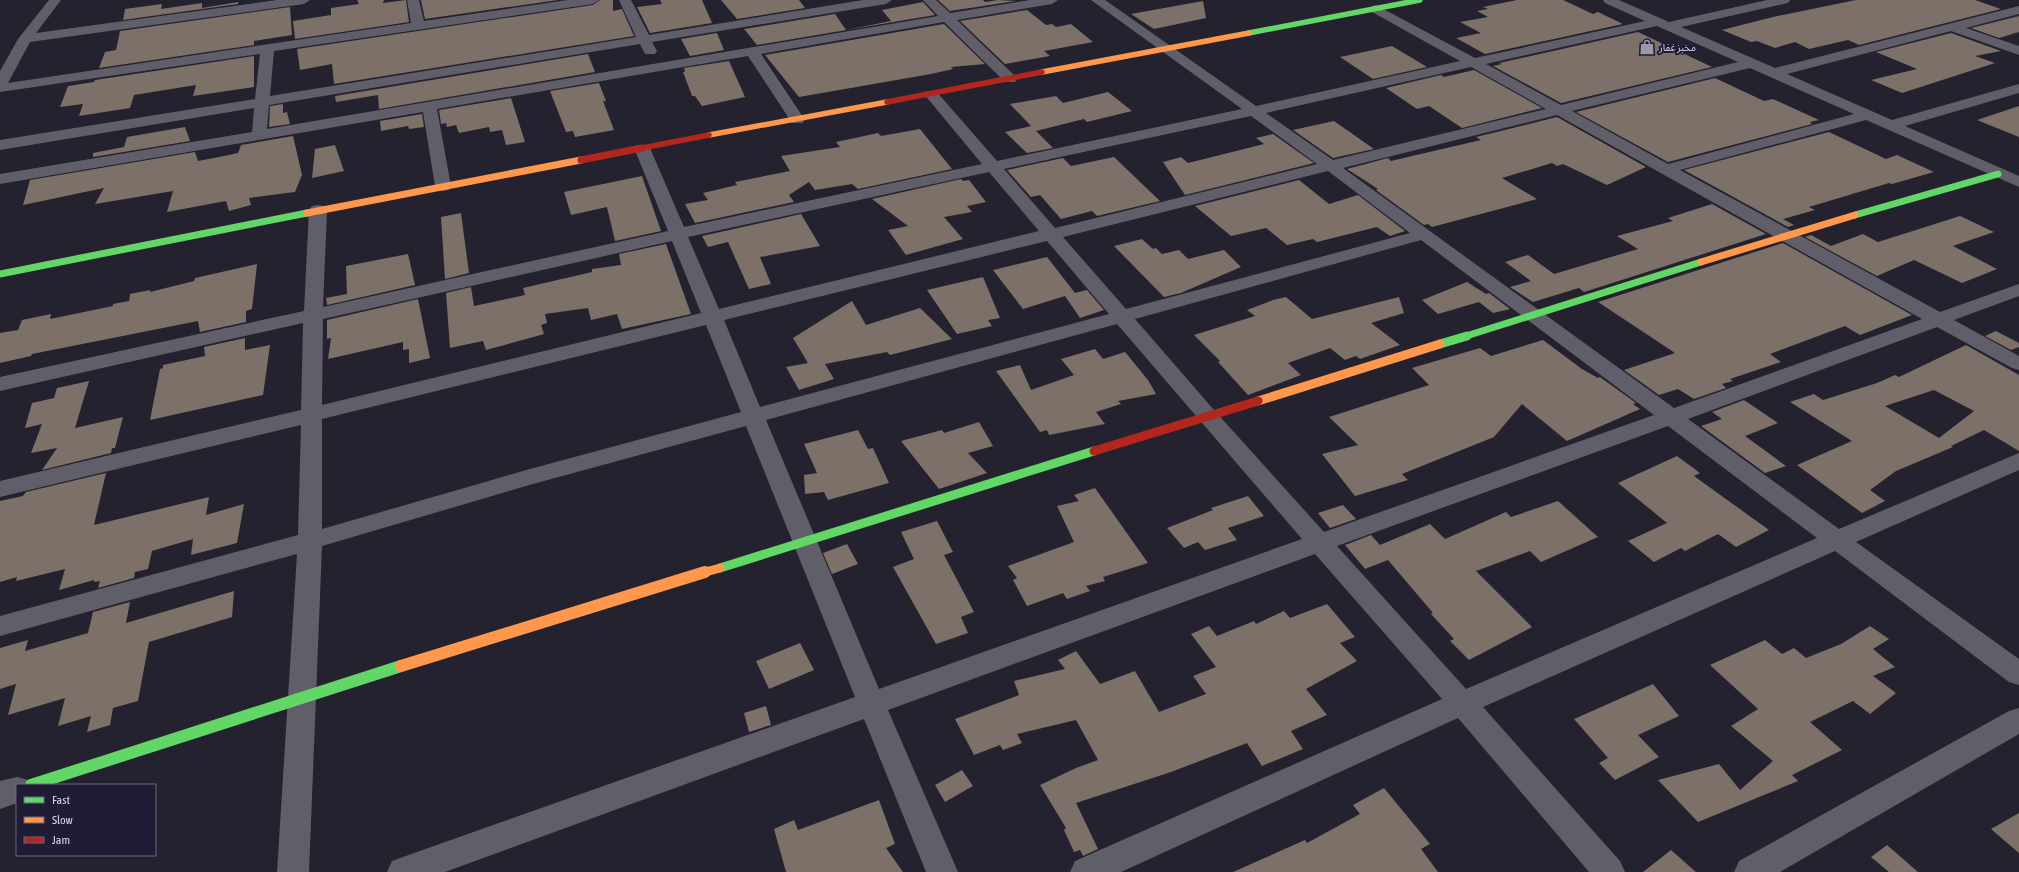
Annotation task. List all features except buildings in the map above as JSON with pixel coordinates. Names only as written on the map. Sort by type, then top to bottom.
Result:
[{"type":"street","points":[[0,84],[4,70],[25,39],[55,0]]},
{"type":"street","points":[[25,39],[304,0]]},
{"type":"street","points":[[413,0],[418,26]]},
{"type":"street","points":[[0,88],[267,50],[593,0]]},
{"type":"street","points":[[625,0],[658,67]]},
{"type":"street","points":[[0,179],[752,51],[886,0]]},
{"type":"street","points":[[929,0],[1010,79]]},
{"type":"street","points":[[0,145],[644,39],[845,16],[948,18],[1052,0]]},
{"type":"street","points":[[1097,0],[1167,48],[1425,234],[1836,541],[2019,674]]},
{"type":"street","points":[[0,274],[318,210],[797,120],[1420,0]]},
{"type":"street","points":[[1609,0],[1998,174],[2019,182]]},
{"type":"street","points":[[0,384],[678,234],[1474,63],[1784,0]]},
{"type":"street","points":[[1376,9],[1940,319],[2019,364]]},
{"type":"street","points":[[1774,73],[2019,10]]},
{"type":"street","points":[[1952,27],[2019,51]]},
{"type":"street","points":[[259,135],[267,50]]},
{"type":"street","points":[[752,51],[797,120]]},
{"type":"street","points":[[0,488],[311,415],[1751,63]]},
{"type":"street","points":[[1890,125],[2019,88]]},
{"type":"street","points":[[930,94],[1206,416],[1462,703],[1609,872]]},
{"type":"street","points":[[429,106],[443,186]]},
{"type":"street","points":[[1667,169],[1868,115]]},
{"type":"street","points":[[642,148],[806,541],[871,705],[942,872]]},
{"type":"street","points":[[34,784],[302,697],[1534,315],[1786,235],[1998,174]]},
{"type":"street","points":[[292,872],[310,541],[313,315],[318,210]]},
{"type":"street","points":[[0,626],[310,541],[530,477],[754,415],[1425,234]]},
{"type":"street","points":[[403,872],[871,705],[1319,542],[1671,417],[2019,290]]},
{"type":"street","points":[[1086,872],[1462,703],[2019,461]]},
{"type":"street","points":[[1750,872],[2019,720]]},
{"type":"street","points":[[0,795],[16,790]]},
{"type":"traffic: fast","points":[[1249,33],[1420,0]]},
{"type":"traffic: fast","points":[[1855,215],[1998,174]]},
{"type":"traffic: fast","points":[[0,274],[307,213]]},
{"type":"traffic: fast","points":[[1440,344],[1701,262]]},
{"type":"traffic: fast","points":[[720,568],[1094,451]]},
{"type":"traffic: fast","points":[[34,784],[401,666]]},
{"type":"traffic: slow","points":[[1042,72],[1249,33]]},
{"type":"traffic: slow","points":[[709,135],[887,102]]},
{"type":"traffic: slow","points":[[307,213],[581,160]]},
{"type":"traffic: slow","points":[[1701,262],[1855,215]]},
{"type":"traffic: slow","points":[[1258,401],[1440,344]]},
{"type":"traffic: slow","points":[[401,666],[720,568]]},
{"type":"traffic: jam","points":[[887,102],[1042,72]]},
{"type":"traffic: jam","points":[[581,160],[709,135]]},
{"type":"traffic: jam","points":[[1094,451],[1258,401]]},
{"type":"place","name":"مخبز غفار","points":[[1647,47]]}]
